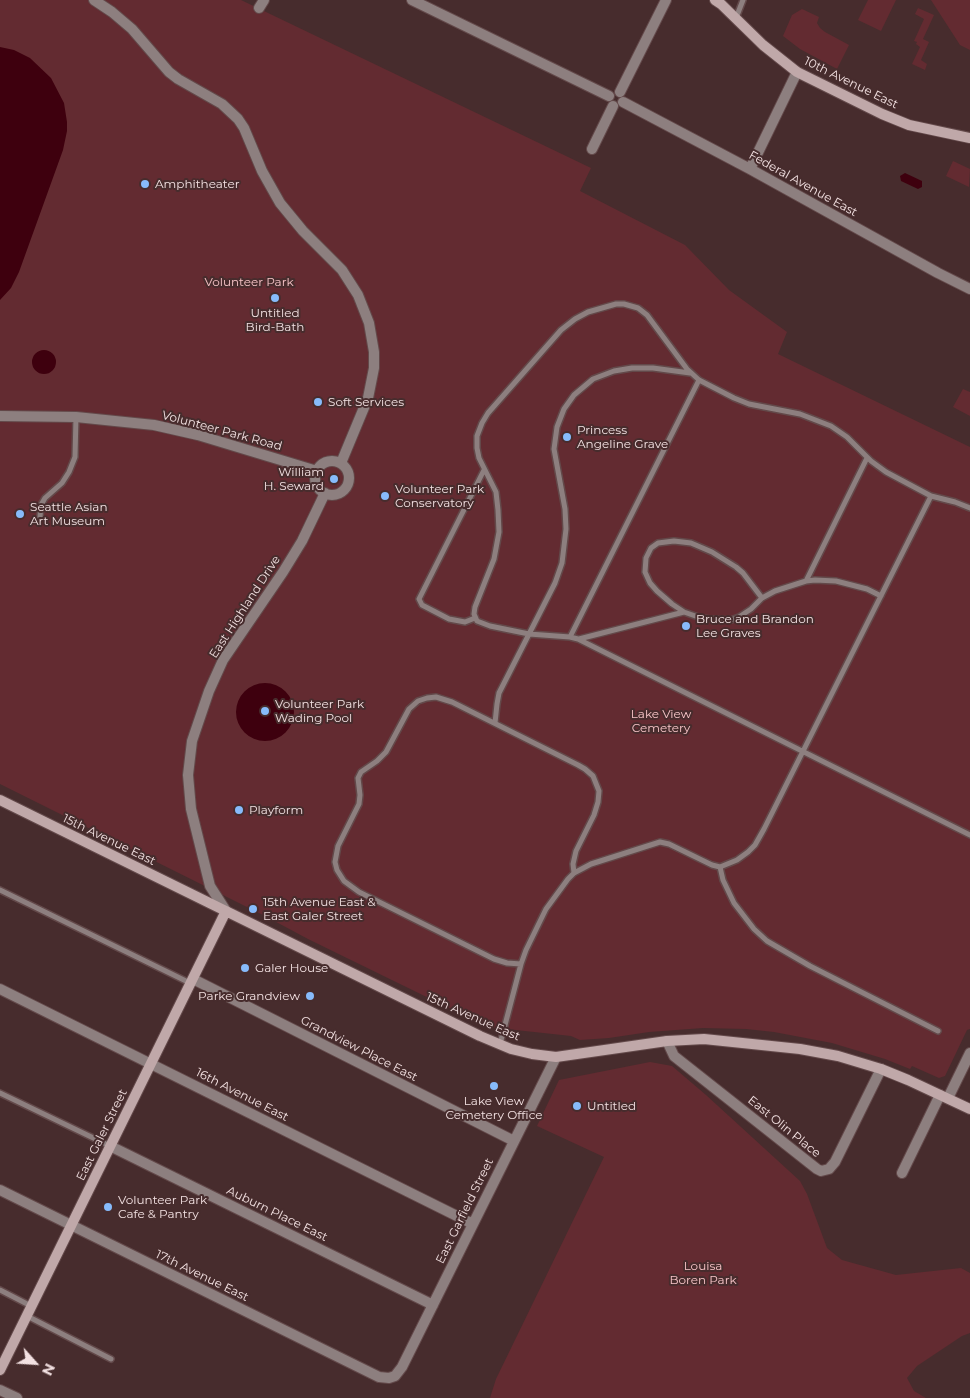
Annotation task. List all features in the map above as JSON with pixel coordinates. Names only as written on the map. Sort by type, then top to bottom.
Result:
[{"type":"street","points":[[94,0],[132,29],[169,72],[213,98],[230,111],[244,128],[270,187],[291,218],[351,282],[369,322],[374,352],[372,383],[363,412],[341,463]]},
{"type":"street","points":[[412,0],[609,96],[614,91],[619,100]]},
{"type":"street","points":[[592,149],[619,100],[666,0]]},
{"type":"street","name":"10th Avenue East","points":[[715,0],[763,45],[797,72],[882,114],[909,125],[970,138]]},
{"type":"street","points":[[750,169],[797,72]]},
{"type":"street","name":"Federal Avenue East","points":[[619,100],[970,289]]},
{"type":"street","name":"Volunteer Park Road","points":[[0,416],[76,417],[132,422],[190,433],[317,471]]},
{"type":"street","points":[[330,461],[341,463],[348,472],[348,483],[341,492],[331,495],[325,493],[316,481],[317,471],[320,466],[330,461]]},
{"type":"street","name":"East Highland Drive","points":[[226,911],[210,886],[191,808],[188,774],[192,741],[209,691],[223,660],[302,541],[325,493]]},
{"type":"street","name":"15th Avenue East","points":[[0,800],[500,1045],[523,1052],[556,1057],[667,1041],[704,1039],[800,1049],[838,1056],[881,1069],[970,1109]]},
{"type":"street","name":"East Galer Street","points":[[0,1370],[226,911]]},
{"type":"street","name":"Grandview Place East","points":[[192,981],[514,1141]]},
{"type":"street","name":"16th Avenue East","points":[[0,989],[473,1224]]},
{"type":"street","name":"East Olin Place","points":[[667,1041],[674,1056],[821,1171],[829,1169],[834,1162],[881,1069]]},
{"type":"street","points":[[902,1173],[970,1053]]},
{"type":"street","name":"East Garfield Street","points":[[395,1376],[402,1367],[556,1057]]},
{"type":"street","name":"Auburn Place East","points":[[110,1146],[433,1305]]},
{"type":"street","name":"17th Avenue East","points":[[0,1190],[379,1377],[389,1378],[395,1376]]},
{"type":"street","points":[[0,1390],[17,1398]]},
{"type":"lane","points":[[736,18],[743,0]]},
{"type":"lane","points":[[970,508],[931,496],[886,472],[867,458],[853,442],[830,426],[800,414],[748,404],[699,380],[690,373],[651,320],[638,308],[631,305],[616,304],[588,312],[575,319],[553,339],[484,418],[478,431],[478,453],[484,470],[496,492],[498,532],[494,560],[475,607],[475,618],[487,625],[529,634],[570,636],[578,639],[970,835]]},
{"type":"lane","points":[[495,723],[500,693],[555,583],[562,563],[566,529],[565,509],[554,449],[556,427],[564,409],[574,395],[593,379],[614,371],[632,368],[653,368],[690,373]]},
{"type":"lane","points":[[570,636],[699,380]]},
{"type":"lane","points":[[40,517],[41,505],[45,498],[62,483],[75,457],[76,417]]},
{"type":"lane","points":[[806,581],[867,458]]},
{"type":"lane","points":[[475,618],[465,622],[454,621],[422,605],[419,599],[484,470]]},
{"type":"lane","points":[[500,1045],[521,964],[531,938],[546,909],[574,873],[591,864],[660,842],[669,844],[720,867],[737,860],[755,845],[931,496]]},
{"type":"lane","points":[[762,598],[742,573],[728,562],[712,552],[691,544],[674,541],[658,543],[651,548],[646,558],[645,572],[657,592],[684,612],[701,618],[731,620],[752,609],[762,598],[775,591],[806,581],[836,581],[882,596]]},
{"type":"lane","points":[[578,639],[684,612]]},
{"type":"lane","points":[[521,964],[507,963],[494,959],[359,892],[344,881],[335,862],[338,846],[359,804],[360,775],[363,770],[377,761],[386,752],[411,707],[422,699],[436,697],[452,702],[585,769],[593,776],[599,791],[598,802],[594,815],[576,851],[573,864],[574,873]]},
{"type":"lane","points":[[720,867],[723,880],[734,903],[754,929],[767,941],[810,966],[938,1031]]},
{"type":"lane","points":[[0,890],[192,981]]},
{"type":"lane","points":[[0,1093],[110,1146]]},
{"type":"lane","points":[[0,1290],[29,1311],[112,1359]]},
{"type":"green space","points":[[0,0],[241,0],[591,168],[580,191],[685,245],[729,290],[787,332],[778,354],[970,447],[970,1029],[967,1030],[945,1076],[939,1078],[912,1066],[910,1069],[885,1059],[832,1043],[774,1032],[703,1028],[580,1040],[571,1036],[488,1027],[0,784]]},
{"type":"green space","points":[[868,0],[896,0],[881,31],[858,20]]},
{"type":"green space","points":[[931,0],[970,0],[970,50],[960,45]]},
{"type":"green space","points":[[918,8],[934,15],[923,39],[929,42],[921,60],[927,64],[925,70],[912,64],[920,47],[914,41],[924,19],[915,14]]},
{"type":"green space","points":[[802,9],[819,17],[817,23],[825,32],[849,45],[837,69],[800,49],[783,36],[792,15]]},
{"type":"green space","points":[[953,161],[970,169],[969,187],[946,176]]},
{"type":"green space","points":[[963,389],[970,392],[970,416],[953,407]]},
{"type":"green space","name":"Louisa Boren Park","points":[[650,1062],[672,1066],[800,1181],[807,1194],[827,1248],[842,1260],[896,1275],[961,1268],[970,1273],[970,1333],[962,1336],[917,1366],[907,1378],[914,1391],[926,1398],[490,1398],[496,1379],[604,1157],[537,1126],[559,1080]]},
{"type":"shaded area","points":[[0,47],[14,50],[30,58],[51,78],[64,103],[67,131],[63,150],[19,272],[11,288],[0,300]]},
{"type":"shaded area","points":[[905,173],[922,181],[922,187],[918,189],[901,181],[900,176]]},
{"type":"shaded area","points":[[44,350],[53,353],[56,362],[53,371],[44,374],[35,371],[32,362],[35,353]]},
{"type":"shaded area","name":"Volunteer Park Wading Pool","points":[[265,683],[276,685],[289,696],[294,712],[292,723],[281,736],[265,741],[254,739],[241,728],[236,712],[238,701],[249,688]]},
{"type":"place","name":"Amphitheater","points":[[145,184]]},
{"type":"place","name":"Untitled Bird-Bath","points":[[275,298]]},
{"type":"place","name":"Soft Services","points":[[318,402]]},
{"type":"place","name":"Princess Angeline Grave","points":[[567,437]]},
{"type":"place","name":"William H. Seward","points":[[334,479]]},
{"type":"place","name":"Volunteer Park Conservatory","points":[[385,496]]},
{"type":"place","name":"Seattle Asian Art Museum","points":[[20,514]]},
{"type":"place","name":"Bruce and Brandon Lee Graves","points":[[686,626]]},
{"type":"place","name":"Volunteer Park Wading Pool","points":[[265,711]]},
{"type":"place","name":"Playform","points":[[239,810]]},
{"type":"place","name":"15th Avenue East & East Galer Street","points":[[253,909]]},
{"type":"place","name":"Galer House","points":[[245,968]]},
{"type":"place","name":"Parke Grandview","points":[[310,996]]},
{"type":"place","name":"Lake View Cemetery Office","points":[[494,1086]]},
{"type":"place","name":"Untitled","points":[[577,1106]]},
{"type":"place","name":"Volunteer Park Cafe & Pantry","points":[[108,1207]]},
{"type":"park label","name":"Volunteer Park","points":[[249,282]]},
{"type":"park label","name":"Lake View Cemetery","points":[[661,721]]}]
